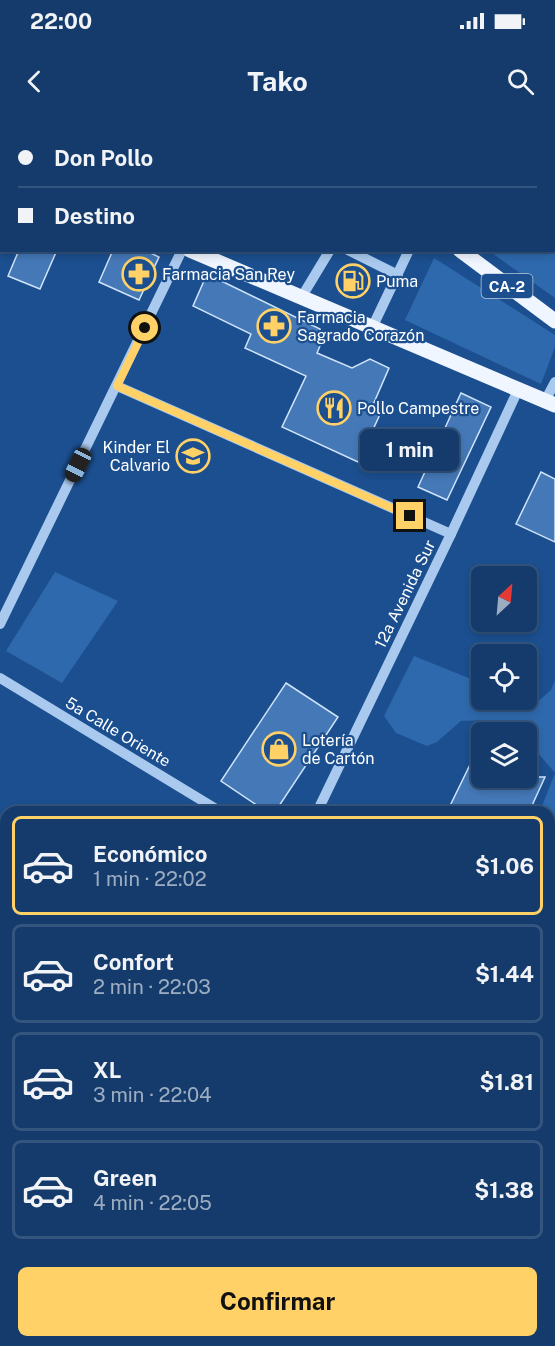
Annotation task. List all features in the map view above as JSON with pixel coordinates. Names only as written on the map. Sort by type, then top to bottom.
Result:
[{"type":"main road","points":[[195,252],[550,403]]},
{"type":"main road","name":"CA-2","points":[[463,252],[555,321]]},
{"type":"street","points":[[0,624],[181,252]]},
{"type":"street","points":[[301,298],[329,252]]},
{"type":"street","points":[[352,252],[398,275]]},
{"type":"street","points":[[372,328],[408,252]]},
{"type":"street","points":[[550,403],[555,382]]},
{"type":"street","points":[[117,386],[451,534]]},
{"type":"street","name":"12a Avenida Sur","points":[[320,806],[518,390]]},
{"type":"street","name":"5a Calle Oriente","points":[[0,678],[211,806]]},
{"type":"shaded area","points":[[490,252],[555,252],[555,298]]},
{"type":"shaded area","points":[[434,258],[555,335],[555,347],[541,384],[405,320]]},
{"type":"shaded area","points":[[55,572],[118,601],[62,683],[6,651]]},
{"type":"shaded area","points":[[414,656],[471,679],[471,710],[537,710],[537,702],[551,690],[555,680],[555,773],[537,752],[537,722],[461,721],[437,742],[427,746],[396,733],[384,716]]},
{"type":"shaded area","points":[[555,773],[555,806],[542,806]]},
{"type":"building","points":[[18,252],[56,252],[40,289],[8,276]]},
{"type":"building","points":[[112,252],[148,252],[159,257],[139,300],[99,282]]},
{"type":"building","name":"Puma","points":[[347,268],[368,277],[360,295],[339,285]]},
{"type":"building","points":[[207,274],[320,329],[323,339],[317,353],[352,368],[370,359],[389,368],[373,405],[382,410],[358,462],[282,427],[306,376],[245,348],[251,334],[193,306]]},
{"type":"building","points":[[461,393],[491,407],[447,500],[418,487]]},
{"type":"building","points":[[541,472],[555,479],[555,542],[516,524]]},
{"type":"building","name":"Lotería de Cartón","points":[[286,683],[338,717],[279,806],[258,806],[221,781]]},
{"type":"building","points":[[471,763],[471,788],[537,788],[537,777],[545,777],[532,806],[450,806]]},
{"type":"place","name":"Farmacia San Rey","points":[[139,274]]},
{"type":"place","name":"Puma","points":[[353,281]]},
{"type":"place","name":"Farmacia Sagrado Corazón","points":[[274,326]]},
{"type":"place","name":"Pollo Campestre","points":[[334,408]]},
{"type":"place","name":"Kinder El Calvario","points":[[193,456]]},
{"type":"place","name":"Lotería de Cartón","points":[[279,749]]},
{"type":"route","points":[[145,328],[117,386],[410,516]]}]
